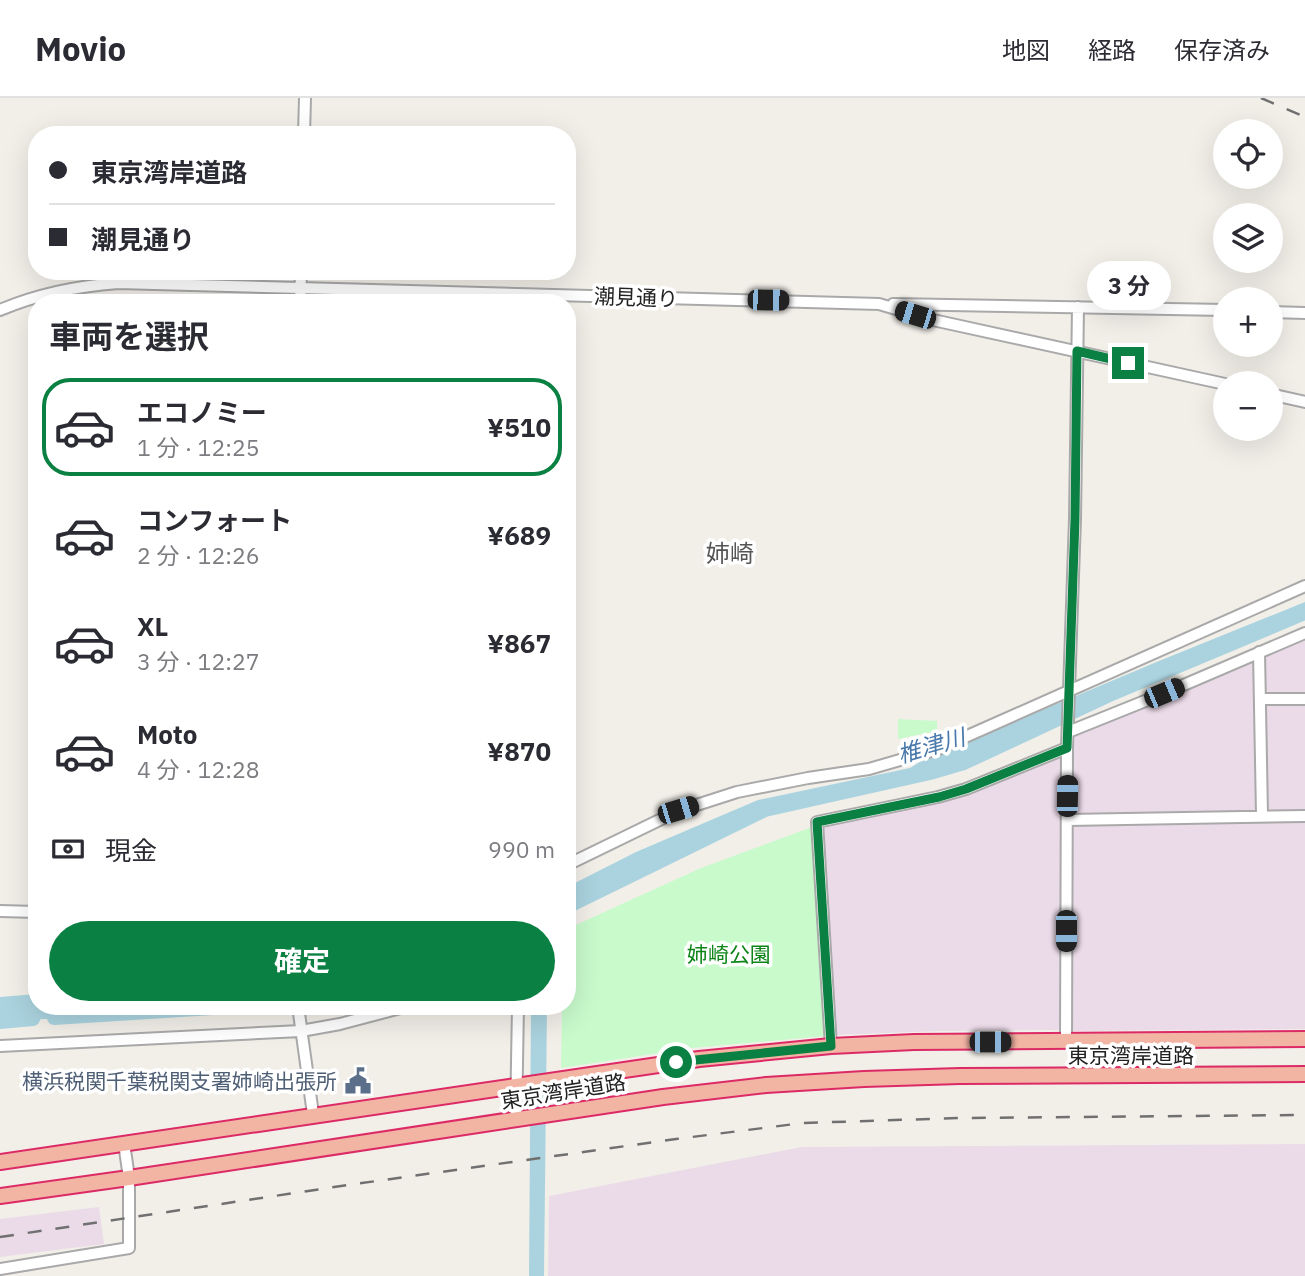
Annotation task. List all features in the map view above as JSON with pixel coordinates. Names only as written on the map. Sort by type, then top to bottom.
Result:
[{"type":"highway","name":"東京湾岸道路","points":[[0,1162],[699,1059],[831,1046],[915,1042],[1305,1039]]},
{"type":"highway","name":"東京湾岸道路","points":[[0,1196],[663,1097],[765,1085],[960,1076],[1305,1074]]},
{"type":"street","points":[[304,126],[305,98]]},
{"type":"street","points":[[301,280],[301,294]]},
{"type":"street","name":"潮見通り","points":[[46,294],[96,285],[153,284],[518,294]]},
{"type":"street","name":"潮見通り","points":[[576,296],[879,304],[933,320],[1213,381]]},
{"type":"street","name":"潮見通り","points":[[0,310],[28,299]]},
{"type":"street","points":[[879,304],[1213,310]]},
{"type":"street","points":[[1066,1041],[1067,748],[1078,307]]},
{"type":"street","points":[[1283,312],[1305,313]]},
{"type":"street","points":[[1283,397],[1305,402]]},
{"type":"street","points":[[576,861],[678,810],[737,792],[869,769],[938,749],[1069,694],[1305,586]]},
{"type":"street","points":[[1068,727],[1164,693],[1305,633]]},
{"type":"street","points":[[1259,652],[1262,815]]},
{"type":"street","points":[[1261,699],[1305,699]]},
{"type":"street","points":[[831,1046],[817,822],[939,797],[966,789],[1067,748]]},
{"type":"street","points":[[1067,820],[1305,816]]},
{"type":"street","points":[[0,911],[28,912]]},
{"type":"street","points":[[299,1015],[313,1114]]},
{"type":"street","points":[[0,1046],[301,1031],[374,1015]]},
{"type":"street","points":[[516,1120],[518,1015]]},
{"type":"street","points":[[0,1269],[130,1248],[129,1178],[124,1143]]},
{"type":"shaded area","points":[[1305,639],[1305,694],[1270,695],[1265,689],[1264,661],[1269,654]]},
{"type":"shaded area","points":[[1250,661],[1256,665],[1257,807],[1251,813],[1077,815],[1071,808],[1072,742],[1075,734]]},
{"type":"shaded area","points":[[1270,703],[1305,703],[1305,813],[1271,813],[1265,807],[1265,708]]},
{"type":"shaded area","points":[[1059,755],[1062,757],[1061,1030],[835,1035],[822,832],[827,824],[916,806]]},
{"type":"shaded area","points":[[1305,822],[1305,1029],[1071,1031],[1071,829],[1077,823]]},
{"type":"shaded area","points":[[1305,1144],[1305,1276],[548,1276],[549,1196],[802,1147]]},
{"type":"shaded area","points":[[99,1207],[104,1244],[0,1257],[0,1219]]},
{"type":"green space","points":[[898,719],[937,721],[937,731],[898,739]]},
{"type":"green space","name":"姉崎公園","points":[[812,827],[827,1036],[692,1048],[561,1068],[562,1015],[576,1015],[576,925],[701,868]]},
{"type":"water","points":[[1305,602],[1305,613],[1114,693],[964,763],[765,810],[576,903],[576,882],[636,852],[758,800],[910,768],[923,760]]},
{"type":"water","points":[[28,995],[28,1015],[107,1015],[0,1022],[0,997]]},
{"type":"water","points":[[531,1015],[547,1015],[544,1276],[529,1276]]},
{"type":"waterway","name":"椎津川","points":[[576,903],[765,810],[964,763],[1114,693],[1305,613]]},
{"type":"waterway","name":"椎津川","points":[[54,1018],[102,1015]]},
{"type":"waterway","name":"椎津川","points":[[0,1022],[33,1019]]},
{"type":"railway","points":[[1261,98],[1305,117]]},
{"type":"railway","points":[[0,1237],[348,1185],[803,1123],[961,1118],[1305,1115]]},
{"type":"place","name":"横浜税関千葉税関支署姉崎出張所","points":[[358,1081]]},
{"type":"district","name":"姉崎","points":[[730,553]]},
{"type":"route","points":[[676,1062],[831,1046],[817,822],[939,797],[966,789],[1067,748],[1075,519],[1077,351],[1128,363]]}]
